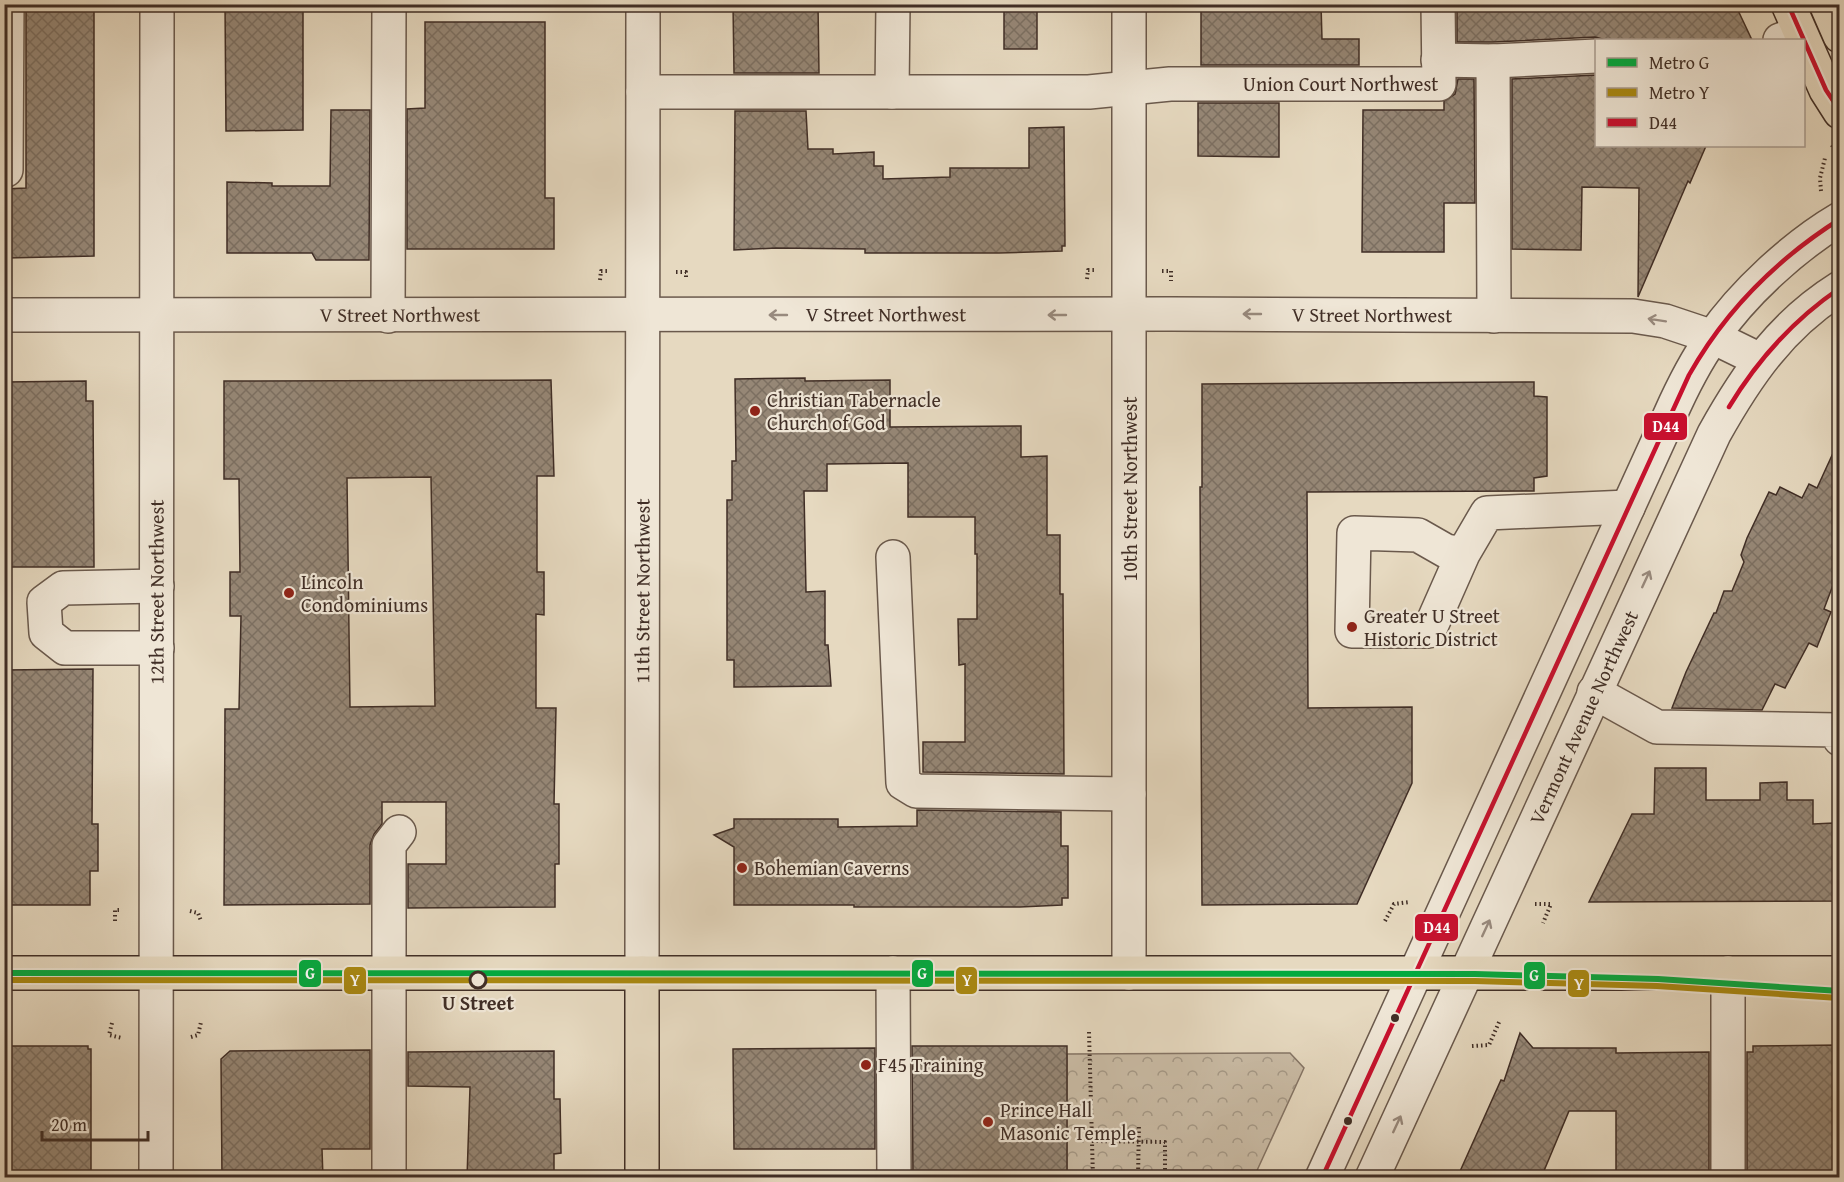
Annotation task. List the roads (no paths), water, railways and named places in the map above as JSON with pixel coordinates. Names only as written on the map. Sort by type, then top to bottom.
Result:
[{"type":"main road","points":[[1826,4],[1839,36]]},
{"type":"main road","points":[[1789,26],[1797,39]]},
{"type":"main road","points":[[1805,54],[1839,112]]},
{"type":"main road","points":[[4,973],[1839,973]]},
{"type":"main road","name":"11th Street Northwest","points":[[642,973],[642,1178]]},
{"type":"street","points":[[4,170],[6,170],[7,4]]},
{"type":"street","name":"12th Street Northwest","points":[[156,1178],[157,4]]},
{"type":"street","points":[[388,316],[389,4]]},
{"type":"street","name":"11th Street Northwest","points":[[642,973],[643,4]]},
{"type":"street","points":[[892,92],[893,4]]},
{"type":"street","name":"10th Street Northwest","points":[[1129,973],[1130,4]]},
{"type":"street","points":[[1438,4],[1438,60]]},
{"type":"street","name":"Union Court Northwest","points":[[1130,87],[1170,84],[1439,84],[1438,60],[1493,61],[1595,56]]},
{"type":"street","points":[[1493,61],[1494,316]]},
{"type":"street","points":[[643,92],[1089,92],[1130,87]]},
{"type":"street","points":[[1322,1178],[1681,391],[1713,337],[1756,285],[1839,219]]},
{"type":"street","name":"Vermont Avenue Northwest","points":[[1372,1178],[1709,444],[1730,405],[1761,360],[1789,328],[1839,288]]},
{"type":"street","name":"V Street Northwest","points":[[4,315],[1633,316],[1665,321],[1713,337],[1761,360]]},
{"type":"street","points":[[1463,554],[1487,513],[1628,507]]},
{"type":"street","points":[[893,557],[903,783],[916,791],[1129,794]]},
{"type":"street","points":[[157,586],[63,588],[44,602],[46,633],[65,648],[157,648]]},
{"type":"street","points":[[1594,692],[1657,727],[1839,730]]},
{"type":"street","points":[[389,1178],[389,845],[399,832]]},
{"type":"street","points":[[893,973],[894,1178]]},
{"type":"street","points":[[1728,973],[1728,1178]]},
{"type":"metro line","name":"G","points":[[4,973],[1475,974],[1658,979],[1840,991]]},
{"type":"metro line","name":"Y","points":[[4,980],[1475,981],[1657,986],[1839,998]]},
{"type":"place","name":"Christian Tabernacle Church of God","points":[[755,411]]},
{"type":"place","name":"Lincoln Condominiums","points":[[289,593]]},
{"type":"place","name":"Greater U Street Historic District","points":[[1352,627]]},
{"type":"place","name":"Bohemian Caverns","points":[[742,868]]},
{"type":"place","name":"U Street","points":[[478,980]]},
{"type":"place","name":"F45 Training","points":[[866,1065]]},
{"type":"place","name":"Prince Hall Masonic Temple","points":[[988,1122]]}]
